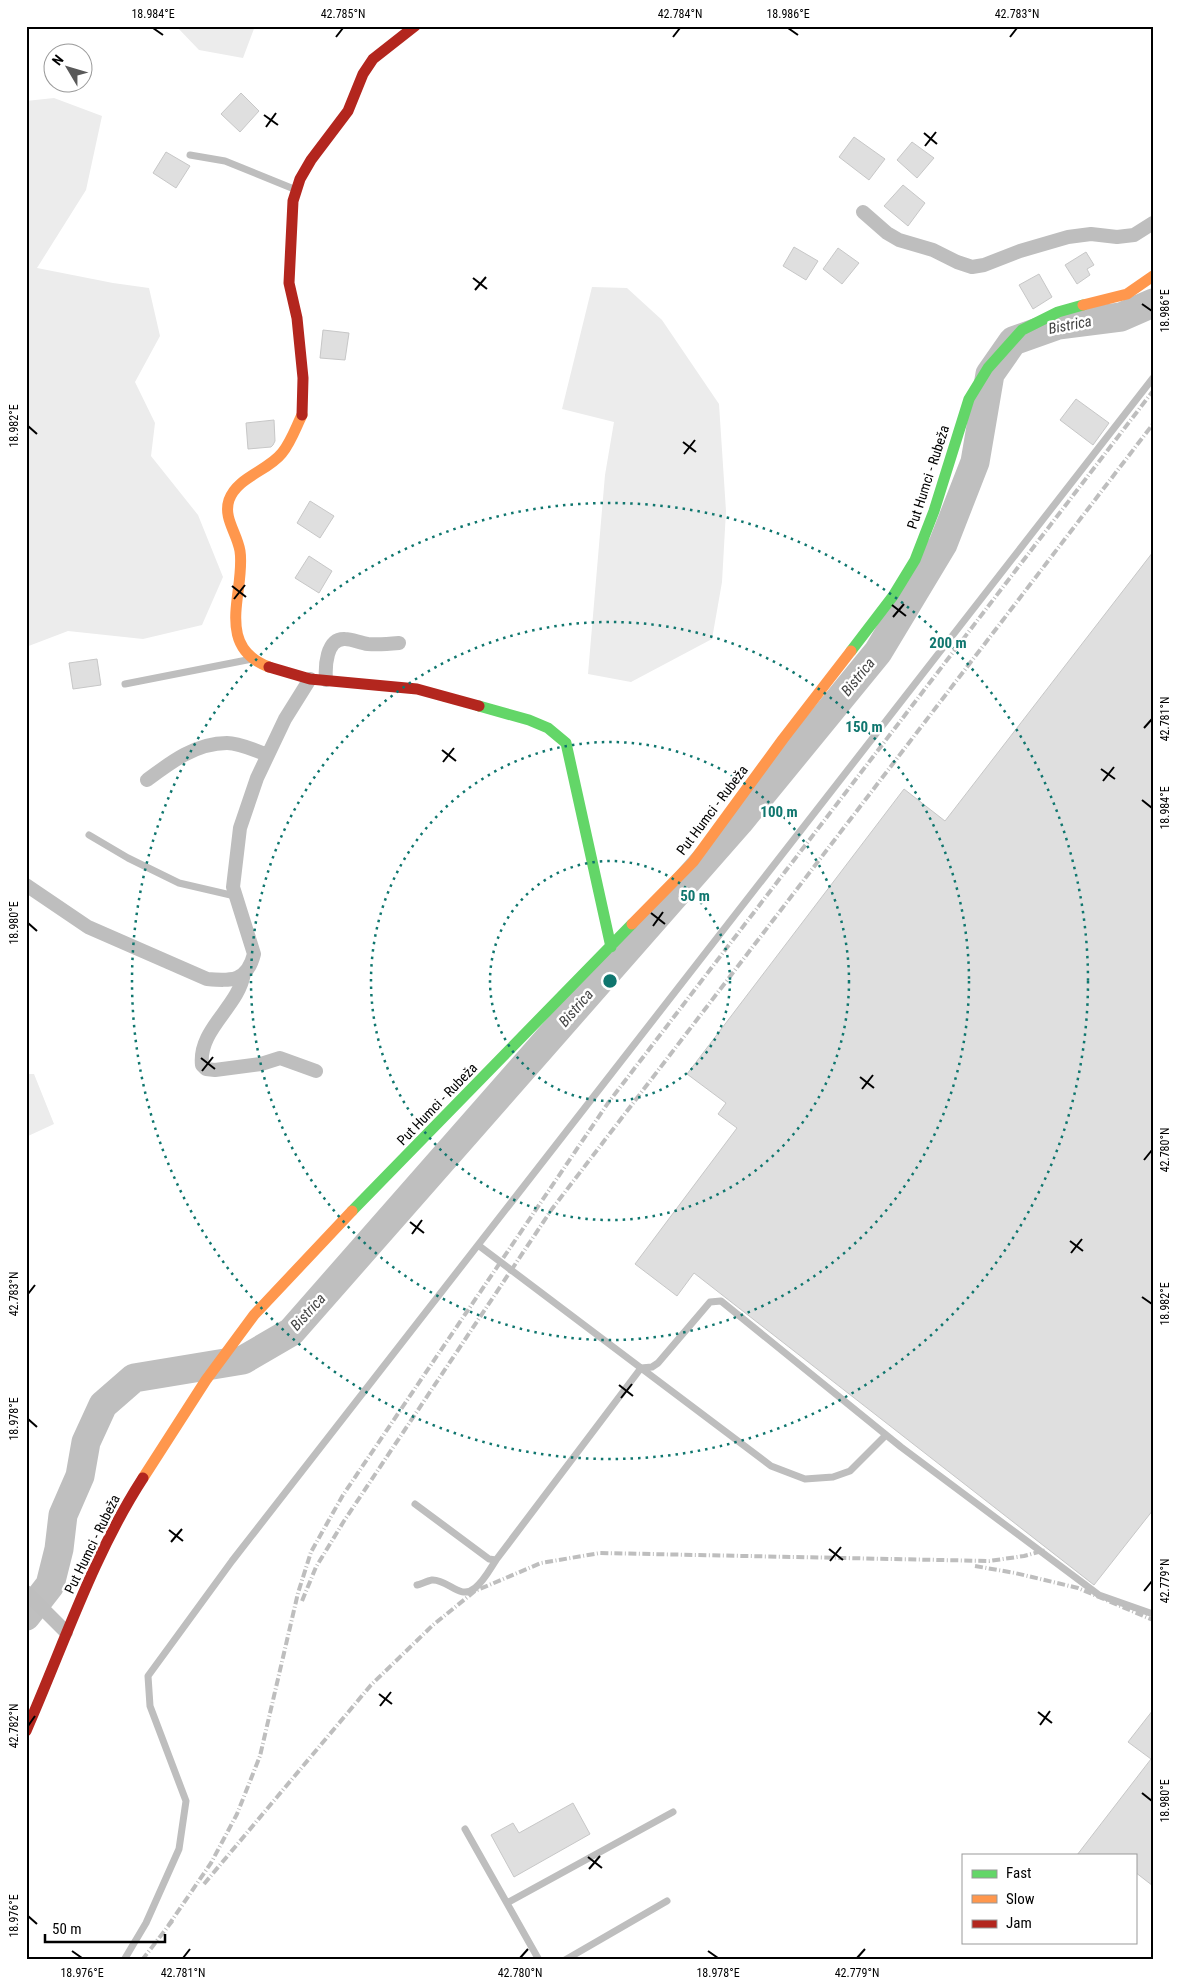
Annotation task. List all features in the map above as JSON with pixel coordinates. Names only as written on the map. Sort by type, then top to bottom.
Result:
[{"type":"street","points":[[415,26],[373,59],[363,74],[348,111],[311,160],[300,179],[294,201],[289,283],[297,318],[303,378],[303,412],[283,452],[270,465],[238,486],[229,499],[226,514],[236,535],[240,553],[235,620],[237,635],[255,659],[266,666],[310,679],[417,689],[529,720],[557,734],[566,743],[611,947]]},
{"type":"street","points":[[863,212],[898,240],[933,250],[957,262],[972,266],[984,265],[1020,251],[1068,237],[1091,234],[1117,237],[1134,235],[1153,223]]},
{"type":"street","name":"Put Humci - Rubeža","points":[[26,1731],[57,1660],[66,1632],[124,1507],[206,1380],[254,1315],[335,1229],[693,862],[783,739],[893,596],[915,560],[934,510],[970,398],[988,368],[1022,330],[1058,312],[1127,294],[1153,276]]},
{"type":"street","points":[[326,680],[328,657],[332,646],[337,641],[344,639],[372,644],[399,643]]},
{"type":"street","points":[[26,885],[88,927],[207,979],[228,981],[237,979],[244,973],[254,954],[233,887],[240,828],[257,778],[285,719],[310,679]]},
{"type":"street","points":[[147,780],[173,760],[202,746],[228,742],[268,755]]},
{"type":"street","points":[[244,973],[242,986],[204,1041],[200,1054],[202,1065],[206,1069],[215,1070],[261,1064],[280,1058],[316,1071]]},
{"type":"street","points":[[27,1592],[66,1632]]},
{"type":"lane","points":[[190,154],[225,161],[297,190]]},
{"type":"lane","points":[[124,1960],[146,1923],[179,1849],[186,1801],[150,1706],[148,1676],[232,1561],[1153,378]]},
{"type":"lane","points":[[125,684],[195,669],[255,659]]},
{"type":"lane","points":[[89,835],[128,858],[179,883],[235,896]]},
{"type":"lane","points":[[478,1246],[771,1466],[805,1479],[833,1477],[850,1471],[886,1435]]},
{"type":"lane","points":[[641,1368],[647,1368],[658,1363],[710,1302],[721,1301],[886,1435],[1099,1595],[1153,1614]]},
{"type":"lane","points":[[417,1585],[432,1580],[462,1592],[470,1592],[477,1586],[641,1368]]},
{"type":"lane","points":[[415,1504],[489,1559],[496,1560]]},
{"type":"lane","points":[[507,1903],[673,1812]]},
{"type":"lane","points":[[465,1829],[539,1960]]},
{"type":"lane","points":[[565,1960],[667,1901]]},
{"type":"shaded area","points":[[176,26],[255,26],[243,58],[199,50]]},
{"type":"shaded area","points":[[54,98],[102,116],[86,190],[37,268],[149,288],[160,336],[135,382],[155,423],[151,456],[198,515],[223,577],[202,625],[143,639],[68,631],[26,647],[26,101]]},
{"type":"shaded area","points":[[592,287],[627,288],[662,320],[719,404],[726,511],[722,582],[712,639],[631,682],[588,674],[605,475],[614,422],[562,409]]},
{"type":"shaded area","points":[[26,1074],[34,1074],[54,1124],[26,1137]]},
{"type":"building","points":[[241,93],[259,111],[240,132],[221,114]]},
{"type":"building","points":[[854,137],[885,159],[869,180],[839,157]]},
{"type":"building","points":[[912,142],[934,158],[917,178],[897,160]]},
{"type":"building","points":[[166,152],[190,166],[176,188],[153,173]]},
{"type":"building","points":[[903,185],[925,203],[908,226],[884,206]]},
{"type":"building","points":[[794,247],[818,261],[806,280],[783,266]]},
{"type":"building","points":[[838,248],[859,263],[842,284],[823,269]]},
{"type":"building","points":[[1086,252],[1094,265],[1087,269],[1090,275],[1077,284],[1065,265]]},
{"type":"building","points":[[1039,274],[1052,297],[1033,309],[1019,285]]},
{"type":"building","points":[[323,330],[349,333],[345,360],[320,358]]},
{"type":"building","points":[[1076,399],[1109,423],[1093,445],[1060,420]]},
{"type":"building","points":[[274,420],[275,441],[273,445],[271,447],[248,449],[246,423]]},
{"type":"building","points":[[310,501],[334,516],[320,538],[297,523]]},
{"type":"building","points":[[1153,552],[1153,1510],[1094,1585],[694,1273],[677,1296],[635,1264],[737,1128],[718,1114],[726,1103],[687,1074],[904,789],[945,821]]},
{"type":"building","points":[[309,556],[332,571],[319,593],[295,578]]},
{"type":"building","points":[[97,659],[101,685],[73,689],[69,663]]},
{"type":"building","points":[[1153,1710],[1153,1886],[1136,1873],[1136,1854],[1078,1854],[1151,1759],[1128,1742]]},
{"type":"building","points":[[573,1803],[590,1834],[514,1877],[491,1835],[513,1823],[519,1833]]},
{"type":"waterway","name":"Bistrica","points":[[26,1616],[50,1585],[59,1549],[63,1515],[80,1476],[86,1442],[103,1405],[134,1378],[243,1360],[291,1332],[739,822],[878,652],[943,544],[975,462],[990,374],[1013,341],[1058,325],[1121,317],[1153,303]]},
{"type":"railway","points":[[168,1926],[211,1863],[237,1814],[260,1756],[298,1593],[311,1552],[343,1495],[608,1103],[1153,391]]},
{"type":"railway","points":[[302,1601],[316,1567],[344,1521],[552,1209],[1153,424]]},
{"type":"railway","points":[[204,1884],[371,1685],[433,1625],[475,1591],[541,1563],[600,1553],[989,1561],[1024,1556],[1046,1550]]},
{"type":"railway","points":[[975,1566],[1015,1573],[1078,1588],[1153,1620]]},
{"type":"railway","points":[[142,1960],[173,1920]]},
{"type":"traffic: fast","points":[[851,651],[893,596],[915,560],[934,511],[969,399],[988,368],[1022,330],[1058,312],[1083,305]]},
{"type":"traffic: fast","points":[[479,706],[529,720],[548,728],[566,743],[611,947]]},
{"type":"traffic: fast","points":[[352,1211],[632,924]]},
{"type":"traffic: slow","points":[[1083,305],[1127,294],[1153,276]]},
{"type":"traffic: slow","points":[[269,667],[252,658],[242,646],[237,631],[236,616],[241,566],[240,551],[229,519],[228,507],[229,500],[239,485],[269,465],[282,453],[302,415]]},
{"type":"traffic: slow","points":[[632,924],[693,862],[783,739],[851,651]]},
{"type":"traffic: slow","points":[[143,1478],[206,1380],[254,1315],[352,1211]]},
{"type":"traffic: jam","points":[[302,415],[303,378],[297,318],[289,283],[293,201],[300,179],[311,160],[348,111],[363,74],[373,59],[415,26]]},
{"type":"traffic: jam","points":[[269,667],[310,679],[417,689],[479,706]]},
{"type":"traffic: jam","points":[[26,1731],[94,1570],[109,1538],[143,1478]]}]
